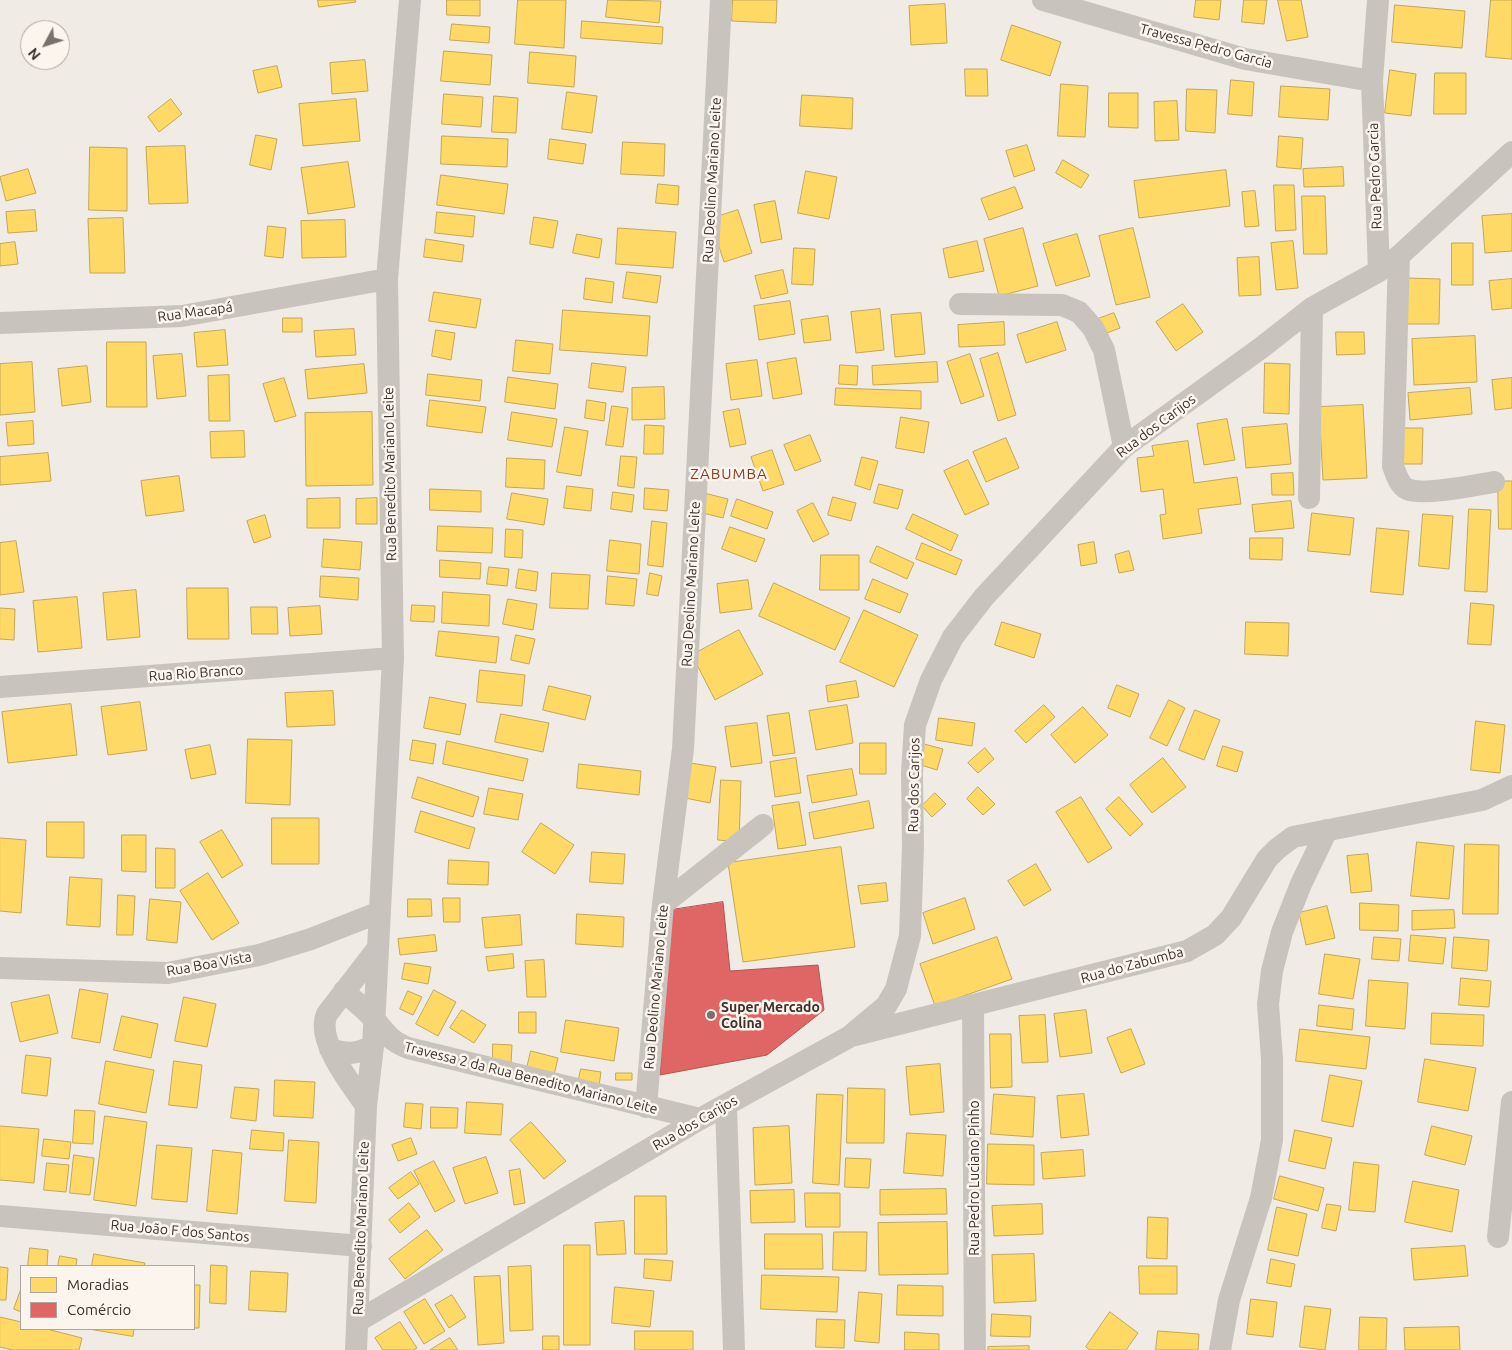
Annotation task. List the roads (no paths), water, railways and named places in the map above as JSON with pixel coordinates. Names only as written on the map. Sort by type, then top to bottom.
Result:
[{"type":"street","name":"Rua Benedito Mariano Leite","points":[[356,1350],[366,1106],[373,1046],[393,658],[387,279],[410,0]]},
{"type":"street","name":"Rua Deolino Mariano Leite","points":[[646,1107],[663,904],[682,749],[721,0]]},
{"type":"street","name":"Travessa Pedro Garcia","points":[[1043,0],[1245,59],[1372,81]]},
{"type":"street","name":"Rua Pedro Garcia","points":[[1378,0],[1372,81],[1379,271]]},
{"type":"street","name":"Rua dos Carijos","points":[[358,1321],[700,1119],[849,1037],[886,1006],[896,989],[910,936],[913,846],[912,773],[915,725],[932,680],[953,637],[984,597],[1124,447],[1261,348],[1312,308],[1379,271],[1512,152]]},
{"type":"street","points":[[1398,256],[1393,466],[1398,480],[1407,489],[1426,492],[1494,482]]},
{"type":"street","name":"Rua Macapá","points":[[0,324],[182,316],[387,279]]},
{"type":"street","points":[[960,304],[1062,305],[1079,312],[1093,328],[1104,350],[1124,447]]},
{"type":"street","points":[[1309,498],[1312,308]]},
{"type":"street","name":"Rua Rio Branco","points":[[0,687],[393,658]]},
{"type":"street","name":"Rua do Zabumba","points":[[849,1037],[1187,951],[1215,935],[1231,918],[1267,859],[1293,837],[1482,800],[1512,786]]},
{"type":"street","points":[[663,904],[763,825]]},
{"type":"street","points":[[1220,1350],[1229,1300],[1261,1198],[1272,1140],[1272,1060],[1268,1004],[1272,971],[1286,924],[1301,884],[1327,830]]},
{"type":"street","name":"Rua Boa Vista","points":[[0,968],[168,974],[259,956],[311,939],[380,912]]},
{"type":"street","points":[[366,1106],[330,1049],[323,1027],[326,1014],[378,948]]},
{"type":"street","points":[[344,991],[374,1018]]},
{"type":"street","name":"Rua Pedro Luciano Pinho","points":[[973,1006],[975,1350]]},
{"type":"street","name":"Travessa 2 da Rua Benedito Mariano Leite","points":[[374,1018],[387,1036],[396,1043],[408,1048],[700,1119]]},
{"type":"street","points":[[330,1049],[345,1054],[356,1053],[373,1046]]},
{"type":"street","points":[[1498,1237],[1512,1102]]},
{"type":"street","points":[[726,1105],[734,1350]]},
{"type":"street","name":"Rua João F dos Santos","points":[[0,1216],[361,1246]]},
{"type":"place","name":"Super Mercado Colina","points":[[711,1015]]},
{"type":"district","name":"ZABUMBA","points":[[729,474]]}]
